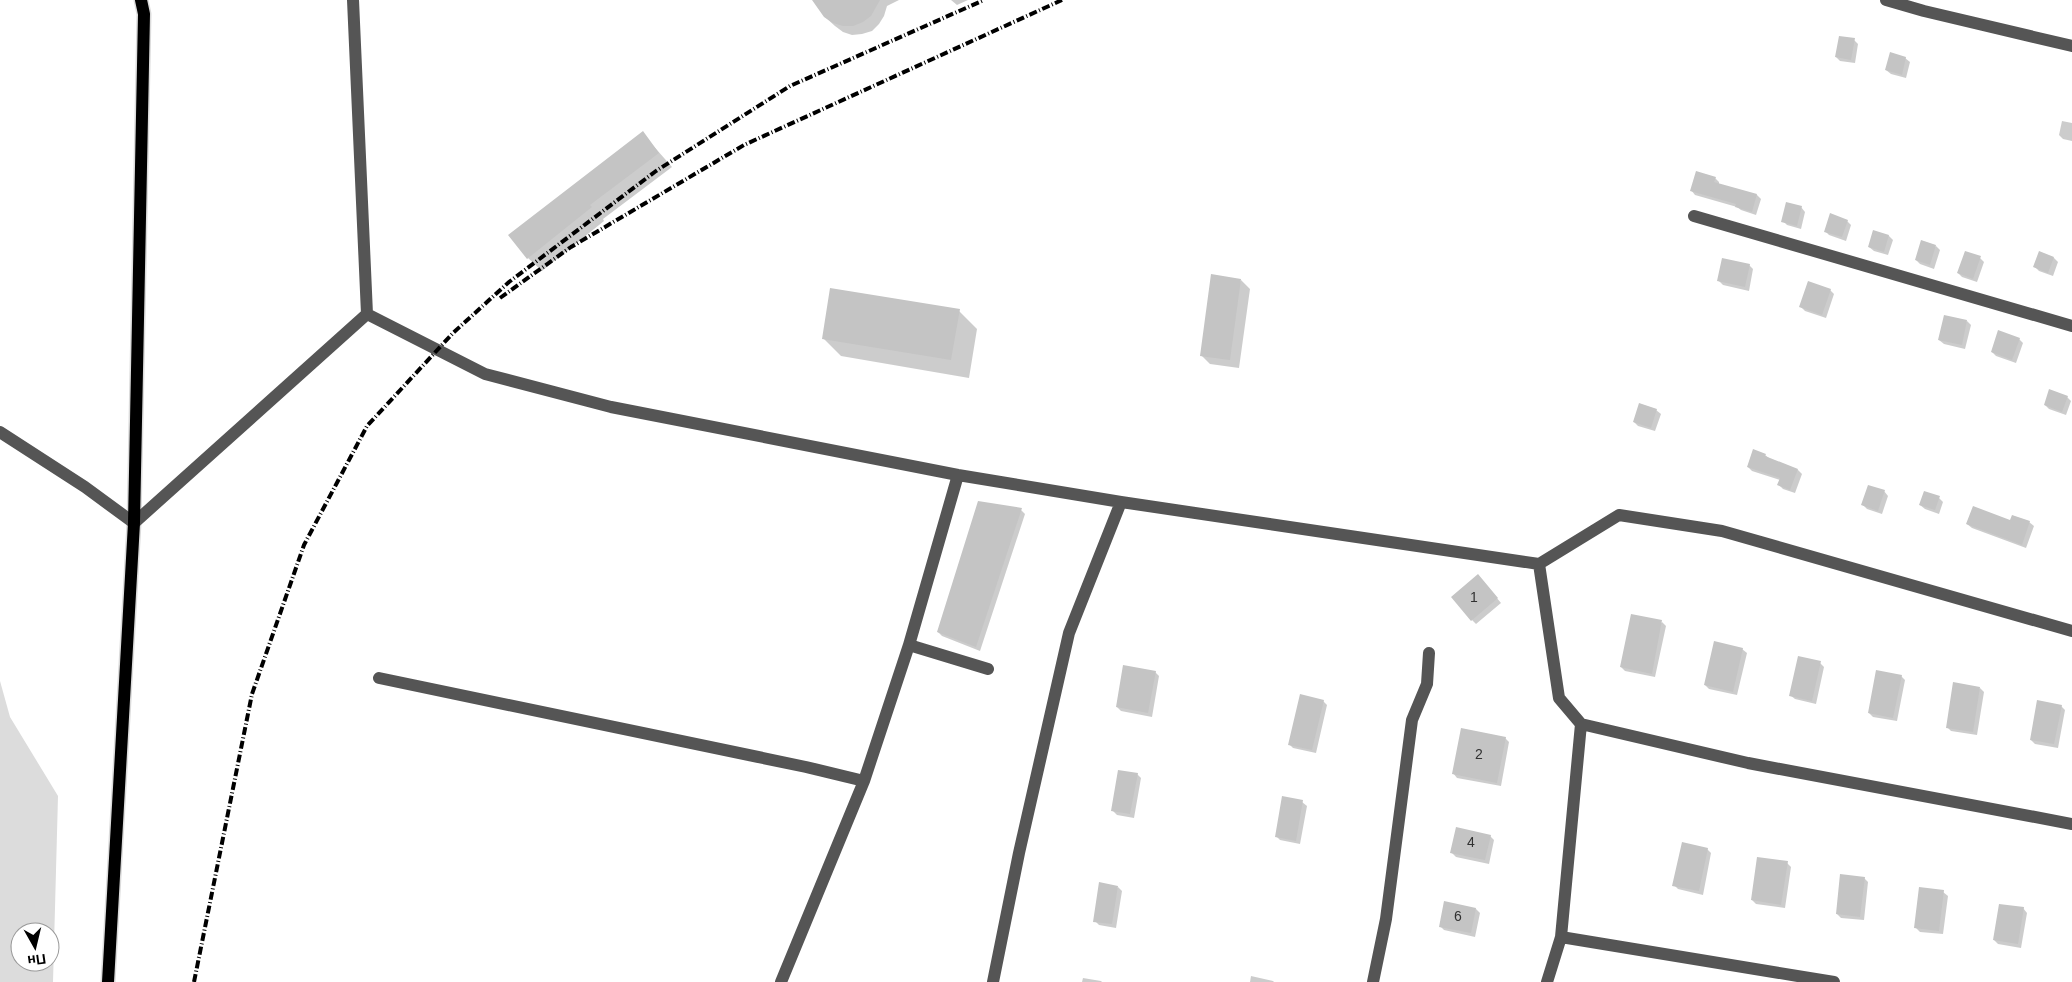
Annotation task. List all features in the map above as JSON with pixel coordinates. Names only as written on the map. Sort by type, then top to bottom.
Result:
[{"type":"main road","points":[[108,982],[134,522],[144,14],[141,0]]},
{"type":"street","points":[[353,0],[366,314]]},
{"type":"street","points":[[1886,0],[1924,11],[2072,46]]},
{"type":"street","points":[[1694,216],[2072,326]]},
{"type":"street","points":[[0,432],[85,487],[134,522],[366,314]]},
{"type":"street","points":[[366,314],[485,374],[611,407],[958,475],[1121,502],[1539,564],[1618,515],[1722,531],[2072,631]]},
{"type":"street","points":[[781,982],[864,781],[910,645],[958,475]]},
{"type":"street","points":[[993,982],[1019,853],[1069,633],[1121,502]]},
{"type":"street","points":[[1539,564],[1558,698],[1581,724],[1748,763],[2072,824]]},
{"type":"street","points":[[910,645],[988,670]]},
{"type":"street","points":[[1373,982],[1386,919],[1412,720],[1426,684],[1429,653]]},
{"type":"street","points":[[379,678],[806,767],[864,781]]},
{"type":"street","points":[[1547,982],[1561,936],[1581,724]]},
{"type":"street","points":[[1561,936],[1834,982]]},
{"type":"shaded area","points":[[0,681],[10,717],[58,796],[55,922],[10,922],[10,972],[53,972],[53,982],[0,982]]},
{"type":"building","points":[[812,0],[880,0],[871,16],[863,22],[853,26],[843,26],[833,23],[824,17]]},
{"type":"building","points":[[1839,36],[1855,38],[1851,60],[1835,57]]},
{"type":"building","points":[[1890,52],[1906,57],[1902,75],[1885,70]]},
{"type":"building","points":[[643,131],[659,153],[590,205],[592,207],[527,259],[508,235]]},
{"type":"building","points":[[1696,171],[1716,177],[1714,182],[1757,194],[1752,212],[1735,207],[1736,204],[1690,191]]},
{"type":"building","points":[[1786,202],[1802,206],[1797,226],[1781,222]]},
{"type":"building","points":[[1830,213],[1848,220],[1842,237],[1824,232]]},
{"type":"building","points":[[1873,230],[1889,235],[1884,252],[1868,247]]},
{"type":"building","points":[[1921,240],[1936,245],[1930,265],[1915,260]]},
{"type":"building","points":[[1965,251],[1981,256],[1973,279],[1957,273]]},
{"type":"building","points":[[2039,251],[2054,257],[2048,273],[2033,267]]},
{"type":"building","points":[[1722,258],[1750,264],[1745,287],[1717,281]]},
{"type":"building","points":[[1211,274],[1241,279],[1230,360],[1200,356]]},
{"type":"building","points":[[1808,281],[1831,289],[1822,315],[1799,307]]},
{"type":"building","points":[[830,288],[960,309],[951,360],[822,339]]},
{"type":"building","points":[[1944,315],[1967,320],[1962,345],[1938,340]]},
{"type":"building","points":[[1998,330],[2020,338],[2012,360],[1991,352]]},
{"type":"building","points":[[2049,389],[2068,396],[2062,412],[2044,405]]},
{"type":"building","points":[[1639,403],[1657,409],[1651,428],[1633,422]]},
{"type":"building","points":[[1753,449],[1766,454],[1765,456],[1798,469],[1790,490],[1777,485],[1780,478],[1747,467]]},
{"type":"building","points":[[1868,485],[1885,490],[1878,511],[1861,505]]},
{"type":"building","points":[[1924,491],[1940,496],[1935,510],[1919,505]]},
{"type":"building","points":[[978,501],[1022,508],[976,647],[937,632]]},
{"type":"building","points":[[1973,506],[2010,520],[2012,515],[2030,521],[2022,545],[1966,524]]},
{"type":"building","points":[[1478,574],[1498,598],[1471,621],[1451,597]]},
{"type":"building","points":[[1631,614],[1662,620],[1652,674],[1620,667]]},
{"type":"building","points":[[1714,641],[1743,648],[1733,692],[1704,685]]},
{"type":"building","points":[[1798,656],[1821,661],[1812,701],[1789,696]]},
{"type":"building","points":[[1123,665],[1156,671],[1148,713],[1116,707]]},
{"type":"building","points":[[1876,670],[1902,675],[1893,718],[1868,713]]},
{"type":"building","points":[[1953,682],[1980,687],[1973,732],[1946,728]]},
{"type":"building","points":[[1300,694],[1324,700],[1312,750],[1288,745]]},
{"type":"building","points":[[2037,700],[2062,705],[2054,744],[2030,740]]},
{"type":"building","points":[[1461,728],[1506,737],[1497,783],[1452,774]]},
{"type":"building","points":[[1118,770],[1138,773],[1130,814],[1111,811]]},
{"type":"building","points":[[1282,796],[1303,800],[1296,841],[1275,837]]},
{"type":"building","points":[[1456,827],[1491,835],[1485,860],[1450,853]]},
{"type":"building","points":[[1682,842],[1708,848],[1699,891],[1672,886]]},
{"type":"building","points":[[1757,857],[1788,861],[1781,905],[1751,900]]},
{"type":"building","points":[[1840,874],[1865,877],[1860,917],[1836,914]]},
{"type":"building","points":[[1099,882],[1118,886],[1112,924],[1093,922]]},
{"type":"building","points":[[1919,887],[1944,890],[1939,931],[1914,928]]},
{"type":"building","points":[[1444,901],[1476,908],[1471,933],[1439,927]]},
{"type":"building","points":[[1999,904],[2024,907],[2018,944],[1993,940]]},
{"type":"railway","points":[[194,982],[252,694],[304,545],[367,426],[453,333],[509,282],[656,171],[790,86],[984,0]]},
{"type":"railway","points":[[500,298],[571,247],[744,145],[1062,0]]}]
